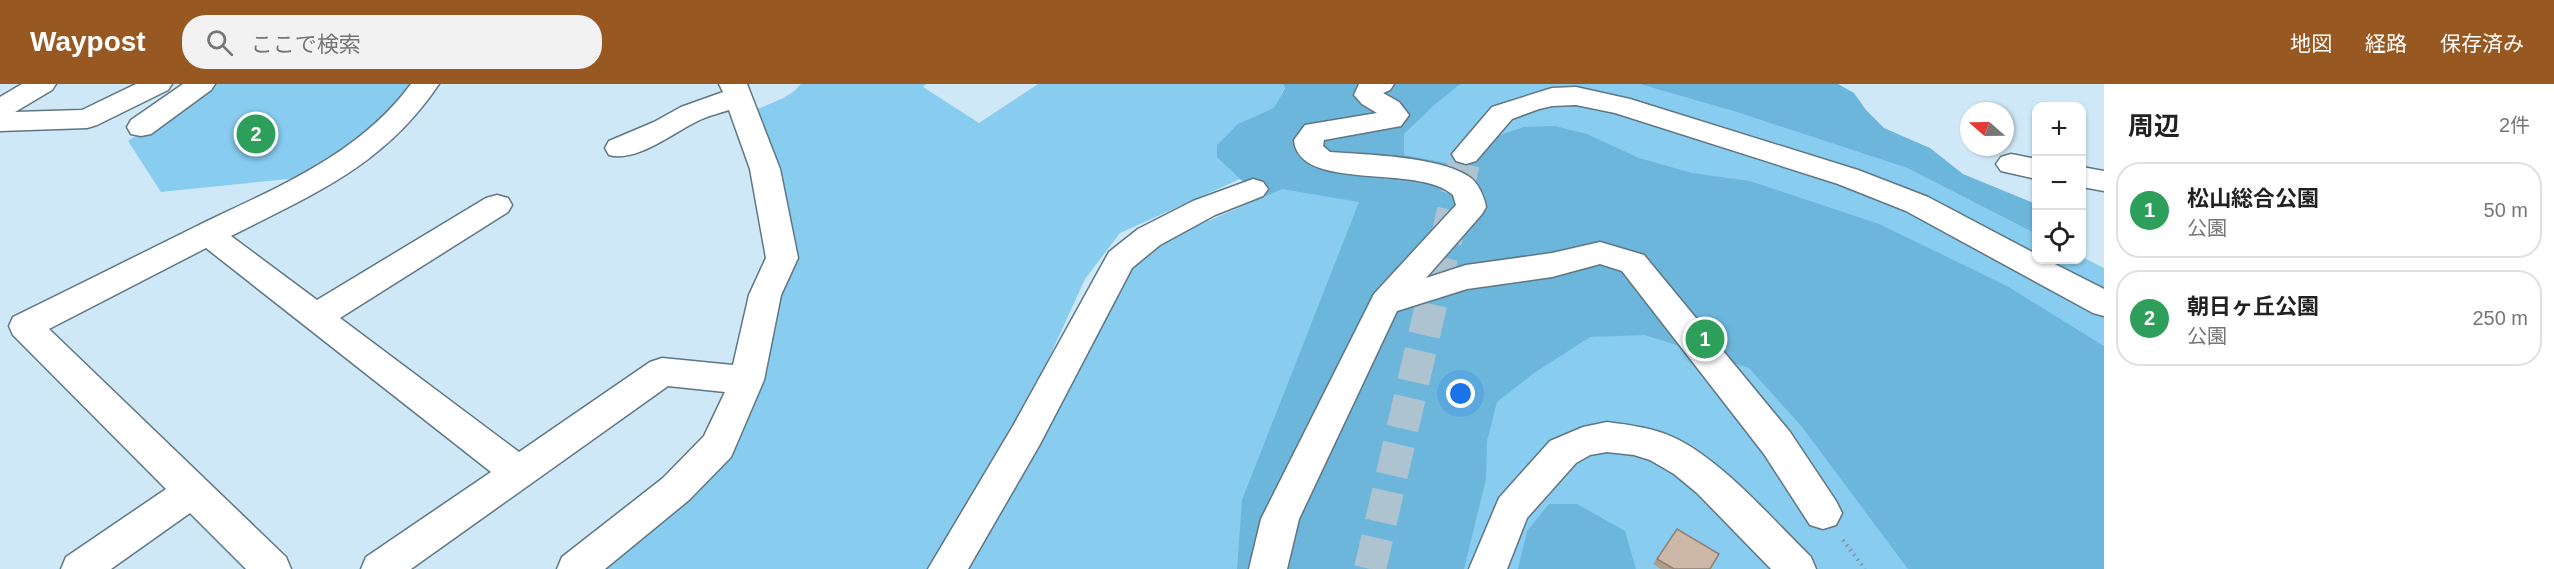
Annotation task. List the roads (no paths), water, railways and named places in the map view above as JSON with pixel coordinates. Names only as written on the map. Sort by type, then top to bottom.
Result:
[{"type":"street","points":[[0,109],[42,84]]},
{"type":"street","points":[[0,122],[87,119],[158,84]]},
{"type":"street","points":[[141,127],[201,84]]},
{"type":"street","points":[[272,569],[25,326],[346,163],[387,132],[414,101],[425,84]]},
{"type":"street","points":[[1268,569],[1280,519],[1385,303],[1471,207],[1466,190],[1446,177],[1327,160],[1309,150],[1308,140],[1315,132],[1391,120],[1395,115],[1392,109],[1375,102],[1368,95],[1369,89],[1380,84]]},
{"type":"street","points":[[1606,84],[1859,162],[1943,199],[2032,245]]},
{"type":"street","points":[[576,569],[676,489],[718,446],[747,380],[765,295],[782,258],[765,169],[735,91],[664,129],[619,148]]},
{"type":"street","points":[[1466,154],[1502,113],[1529,104],[1552,97],[1576,96],[1620,105],[1848,177],[1917,204],[2104,304]]},
{"type":"street","points":[[2086,178],[2104,181]]},
{"type":"street","points":[[947,569],[1026,436],[1120,260],[1149,237],[1204,208],[1253,189]]},
{"type":"street","points":[[316,317],[497,205]]},
{"type":"street","points":[[208,234],[518,472]]},
{"type":"street","points":[[1385,303],[1466,277],[1552,265],[1600,253],[1633,263],[1777,443],[1823,513]]},
{"type":"street","points":[[2067,264],[2104,283]]},
{"type":"street","points":[[380,569],[662,372],[747,380]]},
{"type":"street","points":[[1488,569],[1512,509],[1563,452],[1583,442],[1607,437],[1634,440],[1661,448],[1688,463],[1797,569]]},
{"type":"street","points":[[80,569],[192,491]]},
{"type":"tunnel","points":[[1370,569],[1466,154]]},
{"type":"place","name":"朝日ヶ丘公園","points":[[256,134]]},
{"type":"place","name":"松山総合公園","points":[[1705,339]]}]
